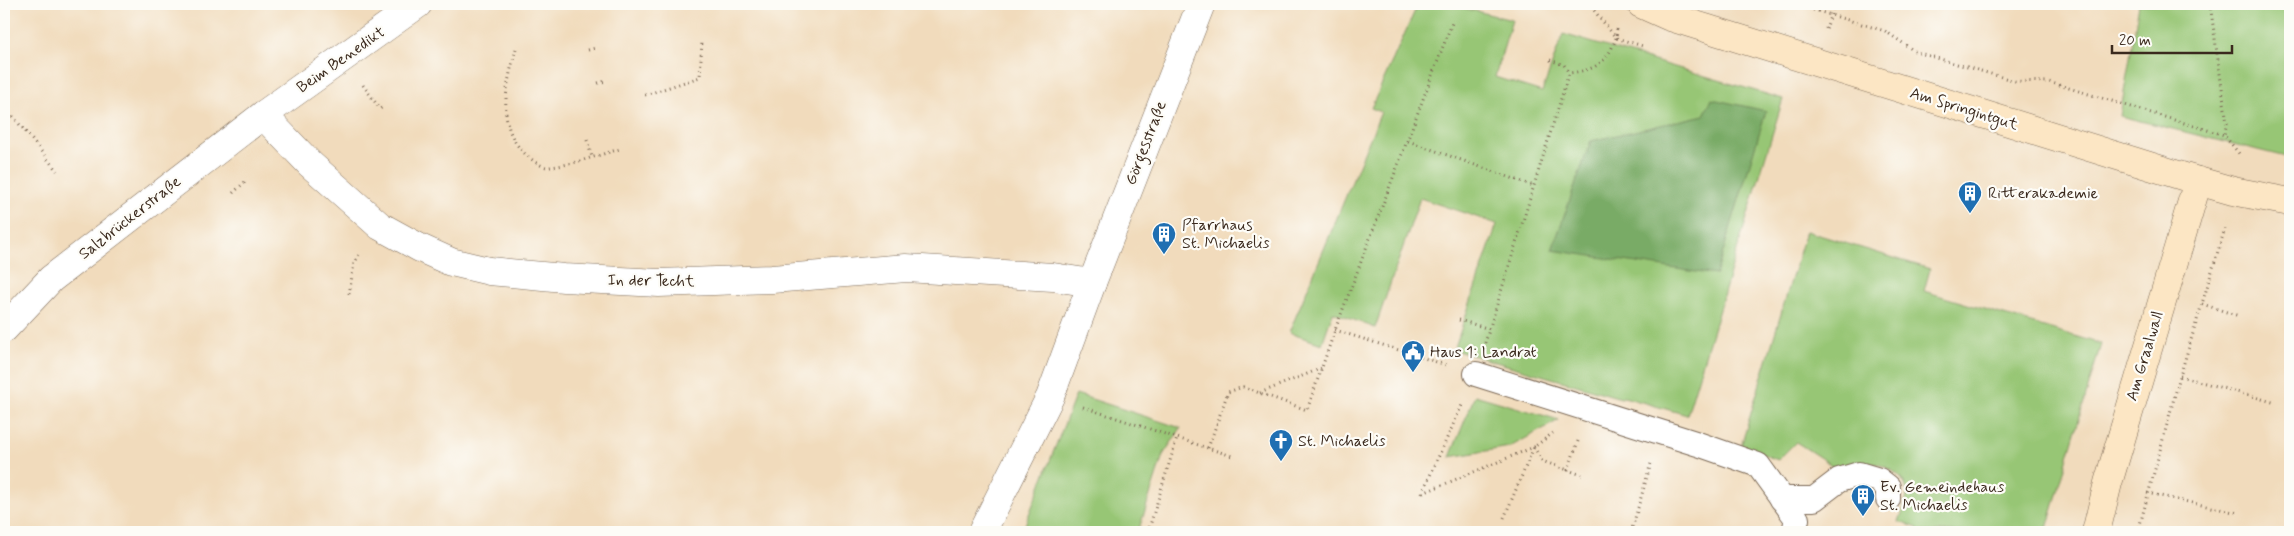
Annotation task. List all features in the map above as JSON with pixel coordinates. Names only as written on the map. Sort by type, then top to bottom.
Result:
[{"type":"main road","name":"Am Springintgut","points":[[1641,4],[1670,17],[2198,181],[2233,191],[2290,202]]},
{"type":"main road","name":"Am Graalwall","points":[[2096,532],[2110,474],[2198,181]]},
{"type":"street","name":"Beim Benedikt","points":[[263,115],[418,4]]},
{"type":"street","name":"Görgesstraße","points":[[982,532],[1050,397],[1092,283],[1201,4]]},
{"type":"street","name":"In der Techt","points":[[263,115],[310,164],[380,226],[420,248],[451,262],[489,271],[564,278],[659,283],[772,279],[906,268],[1053,278],[1092,283]]},
{"type":"street","name":"Salzbrückerstraße","points":[[9,313],[263,115]]},
{"type":"lane","points":[[1476,374],[1586,417],[1698,444],[1758,465],[1797,519],[1794,532]]},
{"type":"lane","points":[[1782,499],[1814,499],[1839,480],[1859,474],[1879,480],[1888,486],[1888,498]]},
{"type":"path","points":[[1569,73],[1598,66],[1610,53],[1616,38],[1589,4]]},
{"type":"path","points":[[1794,4],[1884,31],[1916,52],[2015,81],[2050,82],[2224,135],[2241,156]]},
{"type":"path","points":[[1831,15],[1834,4]]},
{"type":"path","points":[[2210,4],[2226,123],[2224,135]]},
{"type":"path","points":[[1208,448],[1228,392],[1243,387],[1307,410],[1335,330],[1452,23]]},
{"type":"path","points":[[645,95],[700,77],[702,40]]},
{"type":"path","points":[[588,50],[596,48]]},
{"type":"path","points":[[516,49],[508,77],[505,116],[510,136],[520,151],[536,163],[548,168],[620,149]]},
{"type":"path","points":[[1550,60],[1564,66],[1569,73]]},
{"type":"path","points":[[1569,73],[1476,374],[1422,493],[1534,447],[1548,436],[1586,417]]},
{"type":"path","points":[[598,82],[606,81]]},
{"type":"path","points":[[4,112],[12,116],[57,171]]},
{"type":"path","points":[[587,140],[592,157]]},
{"type":"path","points":[[1408,141],[1534,186]]},
{"type":"path","points":[[233,193],[246,181]]},
{"type":"path","points":[[2138,532],[2180,376],[2226,224]]},
{"type":"path","points":[[349,294],[354,264],[369,238],[380,226]]},
{"type":"path","points":[[2202,304],[2239,316]]},
{"type":"path","points":[[1459,320],[1490,329]]},
{"type":"path","points":[[1335,330],[1446,365]]},
{"type":"path","points":[[1260,393],[1322,368]]},
{"type":"path","points":[[2180,376],[2276,403]]},
{"type":"path","points":[[1081,406],[1232,456]]},
{"type":"path","points":[[1568,470],[1586,417]]},
{"type":"path","points":[[1148,532],[1177,438]]},
{"type":"path","points":[[1534,447],[1542,461],[1582,475]]},
{"type":"path","points":[[1504,518],[1534,447]]},
{"type":"path","points":[[1631,532],[1652,459]]},
{"type":"path","points":[[2148,493],[2238,513]]},
{"type":"green space","points":[[1418,4],[1448,4],[1512,20],[1495,77],[1542,92],[1563,34],[1783,99],[1687,415],[1454,350],[1497,224],[1420,198],[1375,328],[1333,312],[1322,344],[1289,333],[1381,112],[1371,108]]},
{"type":"green space","points":[[2139,4],[2290,4],[2290,158],[2120,116]]},
{"type":"green space","points":[[1712,99],[1766,111],[1716,275],[1552,250],[1591,141],[1704,115]]},
{"type":"green space","points":[[1806,231],[1930,269],[1924,291],[2101,344],[2046,532],[1917,532],[1918,528],[1899,522],[1907,492],[1902,479],[1885,467],[1878,464],[1865,463],[1844,473],[1796,442],[1778,460],[1741,446]]},
{"type":"green space","points":[[1076,394],[1181,428],[1163,455],[1138,532],[1024,532],[1026,522]]},
{"type":"green space","points":[[1475,395],[1559,420],[1510,447],[1450,457]]},
{"type":"place","name":"Ritterakademie","points":[[1970,214]]},
{"type":"place","name":"Pfarrhaus St. Michaelis","points":[[1164,255]]},
{"type":"place","name":"Haus 1: Landrat","points":[[1413,373]]},
{"type":"place","name":"St. Michaelis","points":[[1281,462]]},
{"type":"place","name":"Ev. Gemeindehaus St. Michaelis","points":[[1863,517]]}]
